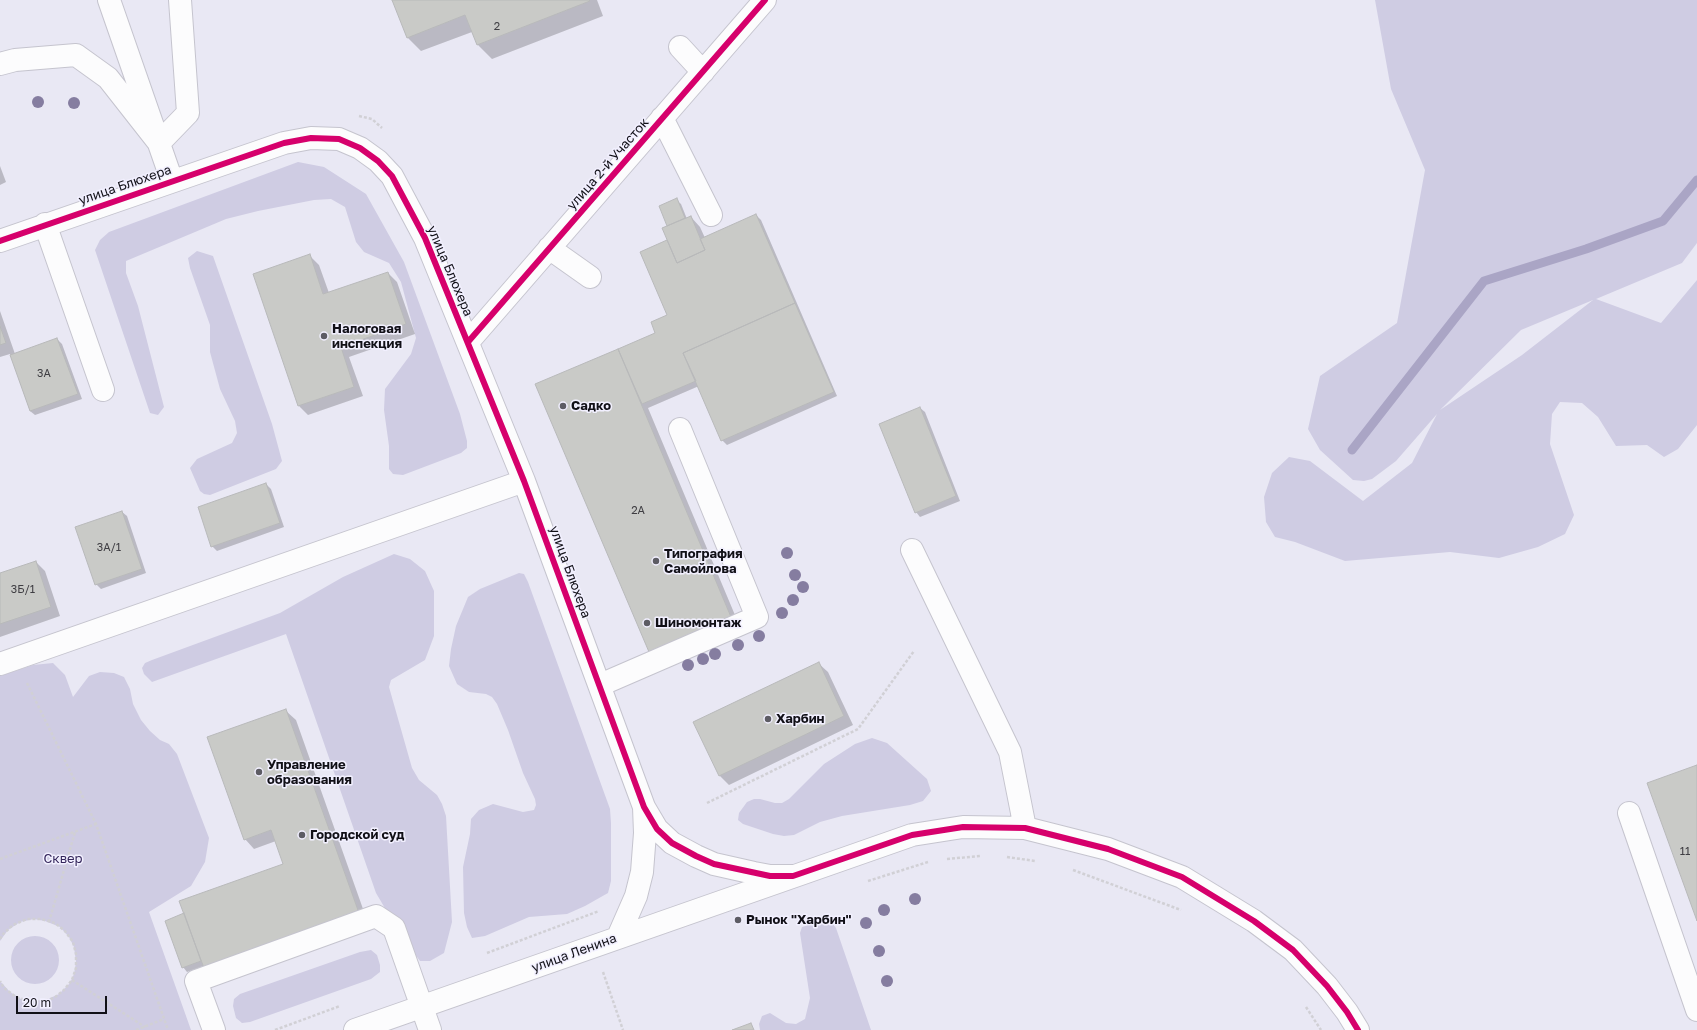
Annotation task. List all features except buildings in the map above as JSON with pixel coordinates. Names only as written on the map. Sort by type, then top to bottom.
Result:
[{"type":"street","points":[[109,0],[172,181]]},
{"type":"street","points":[[158,143],[188,113],[180,0]]},
{"type":"street","name":"улица 2-й Участок","points":[[468,342],[765,0]]},
{"type":"street","points":[[680,47],[703,72]]},
{"type":"street","points":[[0,64],[15,60],[76,55],[108,78],[158,143]]},
{"type":"street","points":[[662,118],[711,215]]},
{"type":"street","name":"улица Блюхера","points":[[0,241],[45,224],[284,143],[311,138],[339,139],[360,148],[378,161],[392,176],[425,238],[468,342],[524,481],[644,807],[657,828],[672,843],[682,849],[708,861],[734,869],[770,876],[793,876]]},
{"type":"street","points":[[45,224],[103,390]]},
{"type":"street","points":[[549,248],[590,278]]},
{"type":"street","points":[[600,685],[757,617],[680,429]]},
{"type":"street","points":[[7,661],[524,481]]},
{"type":"street","points":[[912,550],[1010,752],[1025,828]]},
{"type":"street","points":[[618,937],[634,902],[642,872],[645,833],[644,807]]},
{"type":"street","points":[[1629,813],[1697,1010]]},
{"type":"street","name":"улица Ленина","points":[[355,1030],[912,834],[963,827],[1025,828],[1108,849],[1182,877],[1254,921],[1293,950],[1327,986],[1347,1012],[1358,1030]]},
{"type":"street","points":[[214,1030],[196,981],[376,916],[394,928],[430,1030]]},
{"type":"path","points":[[353,115],[372,119],[384,130]]},
{"type":"path","points":[[707,803],[858,729],[914,651]]},
{"type":"path","points":[[7,661],[96,824],[168,1030]]},
{"type":"path","points":[[0,859],[96,824]]},
{"type":"path","points":[[49,922],[75,832]]},
{"type":"path","points":[[940,859],[987,856]]},
{"type":"path","points":[[1003,856],[1039,861]]},
{"type":"path","points":[[865,882],[932,860]]},
{"type":"path","points":[[1068,868],[1186,912]]},
{"type":"path","points":[[487,953],[604,909]]},
{"type":"path","points":[[0,939],[2,935],[13,925],[27,919],[41,919],[55,923],[65,931],[72,942],[76,954],[76,968],[72,980],[54,998],[41,1002],[28,1001],[16,997],[4,988],[0,981]]},
{"type":"path","points":[[596,974],[603,972],[623,1030]]},
{"type":"path","points":[[72,980],[145,1027]]},
{"type":"path","points":[[1302,1002],[1321,1030]]},
{"type":"path","points":[[274,1030],[347,1004]]},
{"type":"path","points":[[136,1030],[164,1019]]},
{"type":"green space","points":[[1375,0],[1697,0],[1697,243],[1682,263],[1596,299],[1661,323],[1697,280],[1697,425],[1678,449],[1664,457],[1647,445],[1616,446],[1598,417],[1582,403],[1560,402],[1552,414],[1550,444],[1574,515],[1565,534],[1538,547],[1499,558],[1450,552],[1345,561],[1295,542],[1275,537],[1266,522],[1264,497],[1272,473],[1289,457],[1310,461],[1363,501],[1412,463],[1437,414],[1396,461],[1372,479],[1364,481],[1353,480],[1320,450],[1308,429],[1320,376],[1397,323],[1425,170],[1391,89]],"holes":[[[1593,300],[1522,355],[1440,410],[1521,330]]]},
{"type":"green space","points":[[298,162],[324,167],[366,194],[404,262],[460,414],[467,441],[467,448],[461,453],[403,475],[393,474],[389,469],[389,446],[384,410],[385,389],[411,354],[416,338],[401,282],[389,263],[364,252],[356,242],[345,207],[331,199],[314,200],[226,219],[126,261],[126,273],[138,306],[164,407],[158,415],[150,413],[95,250],[100,240],[109,232]]},
{"type":"green space","points":[[197,251],[213,256],[272,424],[282,461],[276,469],[210,495],[204,494],[200,491],[190,468],[197,459],[232,443],[237,433],[235,421],[220,389],[210,352],[210,325],[190,268],[188,258]]},
{"type":"green space","points":[[394,554],[410,559],[425,571],[434,591],[434,636],[425,660],[391,680],[389,687],[412,768],[419,780],[437,795],[446,816],[452,922],[444,953],[430,961],[420,961],[402,937],[376,893],[286,634],[152,682],[144,674],[142,668],[145,663],[152,660],[280,613],[343,577]]},
{"type":"green space","points":[[519,573],[524,574],[528,582],[610,809],[611,881],[608,893],[567,914],[529,917],[485,936],[472,938],[467,927],[464,913],[463,867],[470,834],[471,819],[479,810],[493,804],[523,812],[534,810],[536,805],[535,799],[523,773],[497,704],[492,697],[486,694],[469,692],[457,684],[449,666],[451,649],[456,626],[468,597],[480,589]]},
{"type":"green space","name":"Сквер","points":[[53,663],[65,675],[73,697],[89,676],[100,672],[114,673],[124,677],[130,689],[133,704],[141,720],[150,731],[160,740],[169,744],[177,754],[209,838],[205,862],[191,886],[149,912],[191,1030],[0,1030],[0,981],[10,992],[21,999],[34,1001],[48,999],[59,994],[70,983],[74,974],[76,962],[74,947],[69,937],[60,927],[45,921],[34,919],[20,922],[8,930],[0,941],[0,676],[33,665]]},
{"type":"green space","points":[[872,738],[887,743],[927,779],[931,791],[923,801],[910,805],[842,816],[820,822],[794,835],[784,836],[773,834],[743,824],[738,820],[739,813],[747,802],[754,799],[760,799],[775,803],[782,803],[789,799],[824,764],[855,744]]},
{"type":"green space","points":[[823,921],[832,923],[836,928],[871,1030],[760,1030],[759,1024],[762,1016],[770,1013],[786,1023],[796,1024],[805,1019],[810,998],[800,933],[802,927]]},
{"type":"green space","points":[[35,936],[44,938],[52,943],[57,951],[59,960],[57,969],[52,977],[44,982],[35,984],[26,982],[18,977],[13,969],[11,960],[13,951],[18,943],[26,938]]},
{"type":"green space","points":[[371,950],[377,955],[380,965],[380,972],[371,979],[250,1022],[242,1023],[236,1018],[233,1006],[234,999],[240,994],[360,952]]},
{"type":"waterway","points":[[1352,450],[1484,281],[1586,249],[1663,221],[1697,180]]},
{"type":"cycle path","points":[[468,342],[765,0]]},
{"type":"cycle path","points":[[0,241],[284,143],[311,138],[339,139],[360,148],[378,161],[392,176],[425,238],[524,481],[644,807],[657,829],[672,843],[714,864],[770,876],[793,876],[912,835],[963,827],[1025,828],[1108,849],[1182,877],[1254,921],[1293,950],[1327,986],[1347,1012],[1358,1030]]},
{"type":"place","name":"Налоговая инспекция","points":[[324,336]]},
{"type":"place","name":"Садко","points":[[563,406]]},
{"type":"place","name":"Типография Самойлова","points":[[656,561]]},
{"type":"place","name":"Шиномонтаж","points":[[647,623]]},
{"type":"place","name":"Харбин","points":[[768,719]]},
{"type":"place","name":"Управление образования","points":[[259,772]]},
{"type":"place","name":"Городской суд","points":[[302,835]]},
{"type":"place","name":"Рынок \"Харбин\"","points":[[738,920]]}]
